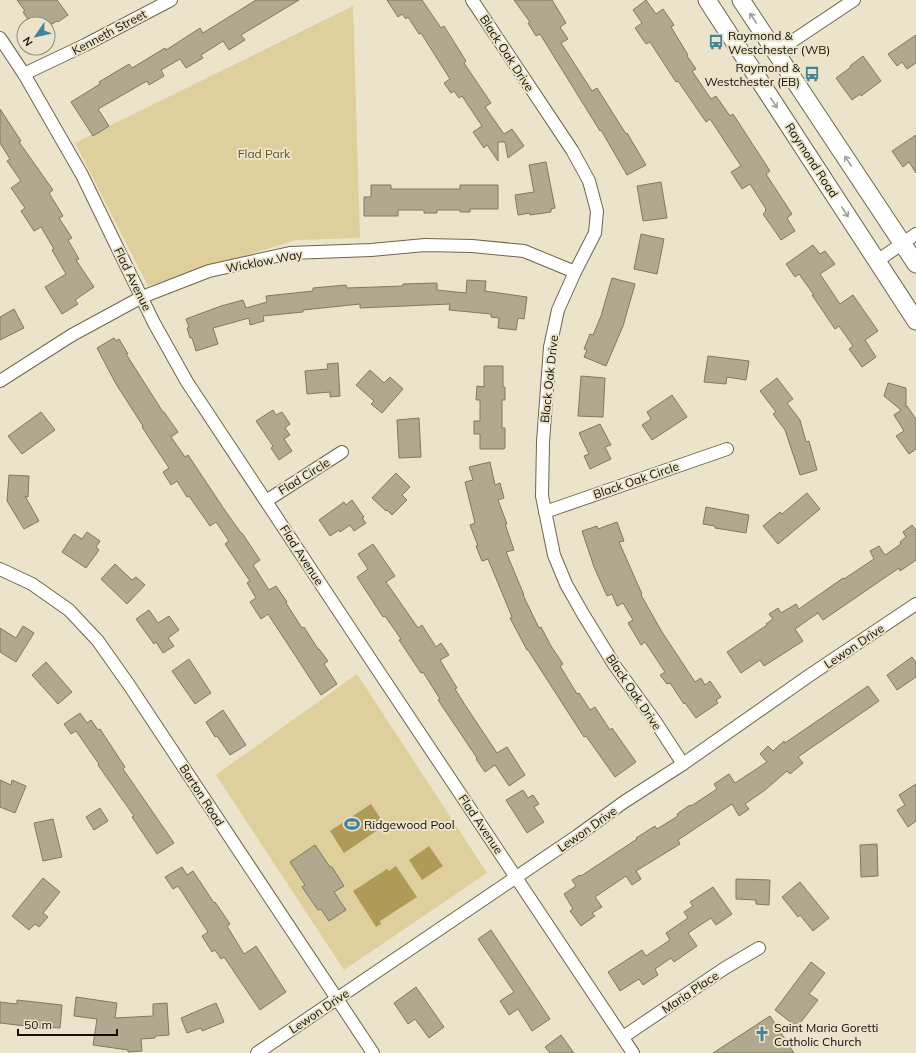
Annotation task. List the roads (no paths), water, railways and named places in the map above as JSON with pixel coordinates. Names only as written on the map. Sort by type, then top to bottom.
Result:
[{"type":"main road","name":"Raymond Road","points":[[707,0],[916,321]]},
{"type":"main road","points":[[741,0],[776,52],[909,239],[916,264]]},
{"type":"street","name":"Kenneth Street","points":[[24,74],[85,46],[171,0]]},
{"type":"street","name":"Black Oak Drive","points":[[472,0],[572,150],[589,181],[597,210],[595,233],[558,310],[550,346],[543,442],[542,496],[554,555],[566,584],[583,614],[616,666],[683,764]]},
{"type":"street","points":[[776,52],[854,0]]},
{"type":"street","name":"Flad Avenue","points":[[0,38],[24,74],[82,175],[154,323],[188,382],[377,669],[634,1053]]},
{"type":"street","points":[[877,261],[909,239]]},
{"type":"street","name":"Wicklow Way","points":[[0,381],[72,335],[142,297],[210,271],[290,253],[371,250],[424,245],[472,246],[524,251],[575,272]]},
{"type":"street","name":"Black Oak Circle","points":[[545,512],[727,449]]},
{"type":"street","name":"Flad Circle","points":[[266,501],[342,452]]},
{"type":"street","name":"Barton Road","points":[[0,569],[32,584],[69,610],[98,641],[129,685],[373,1053]]},
{"type":"street","name":"Lewon Drive","points":[[257,1053],[916,604]]},
{"type":"street","name":"Maria Place","points":[[623,1037],[725,968],[759,948]]},
{"type":"place","name":"Raymond & Westchester (WB)","points":[[716,42]]},
{"type":"place","name":"Raymond & Westchester (EB)","points":[[812,74]]},
{"type":"place","name":"Ridgewood Pool","points":[[352,824]]},
{"type":"place","name":"Saint Maria Goretti Catholic Church","points":[[762,1034]]},
{"type":"park label","name":"Flad Park","points":[[264,153]]}]
